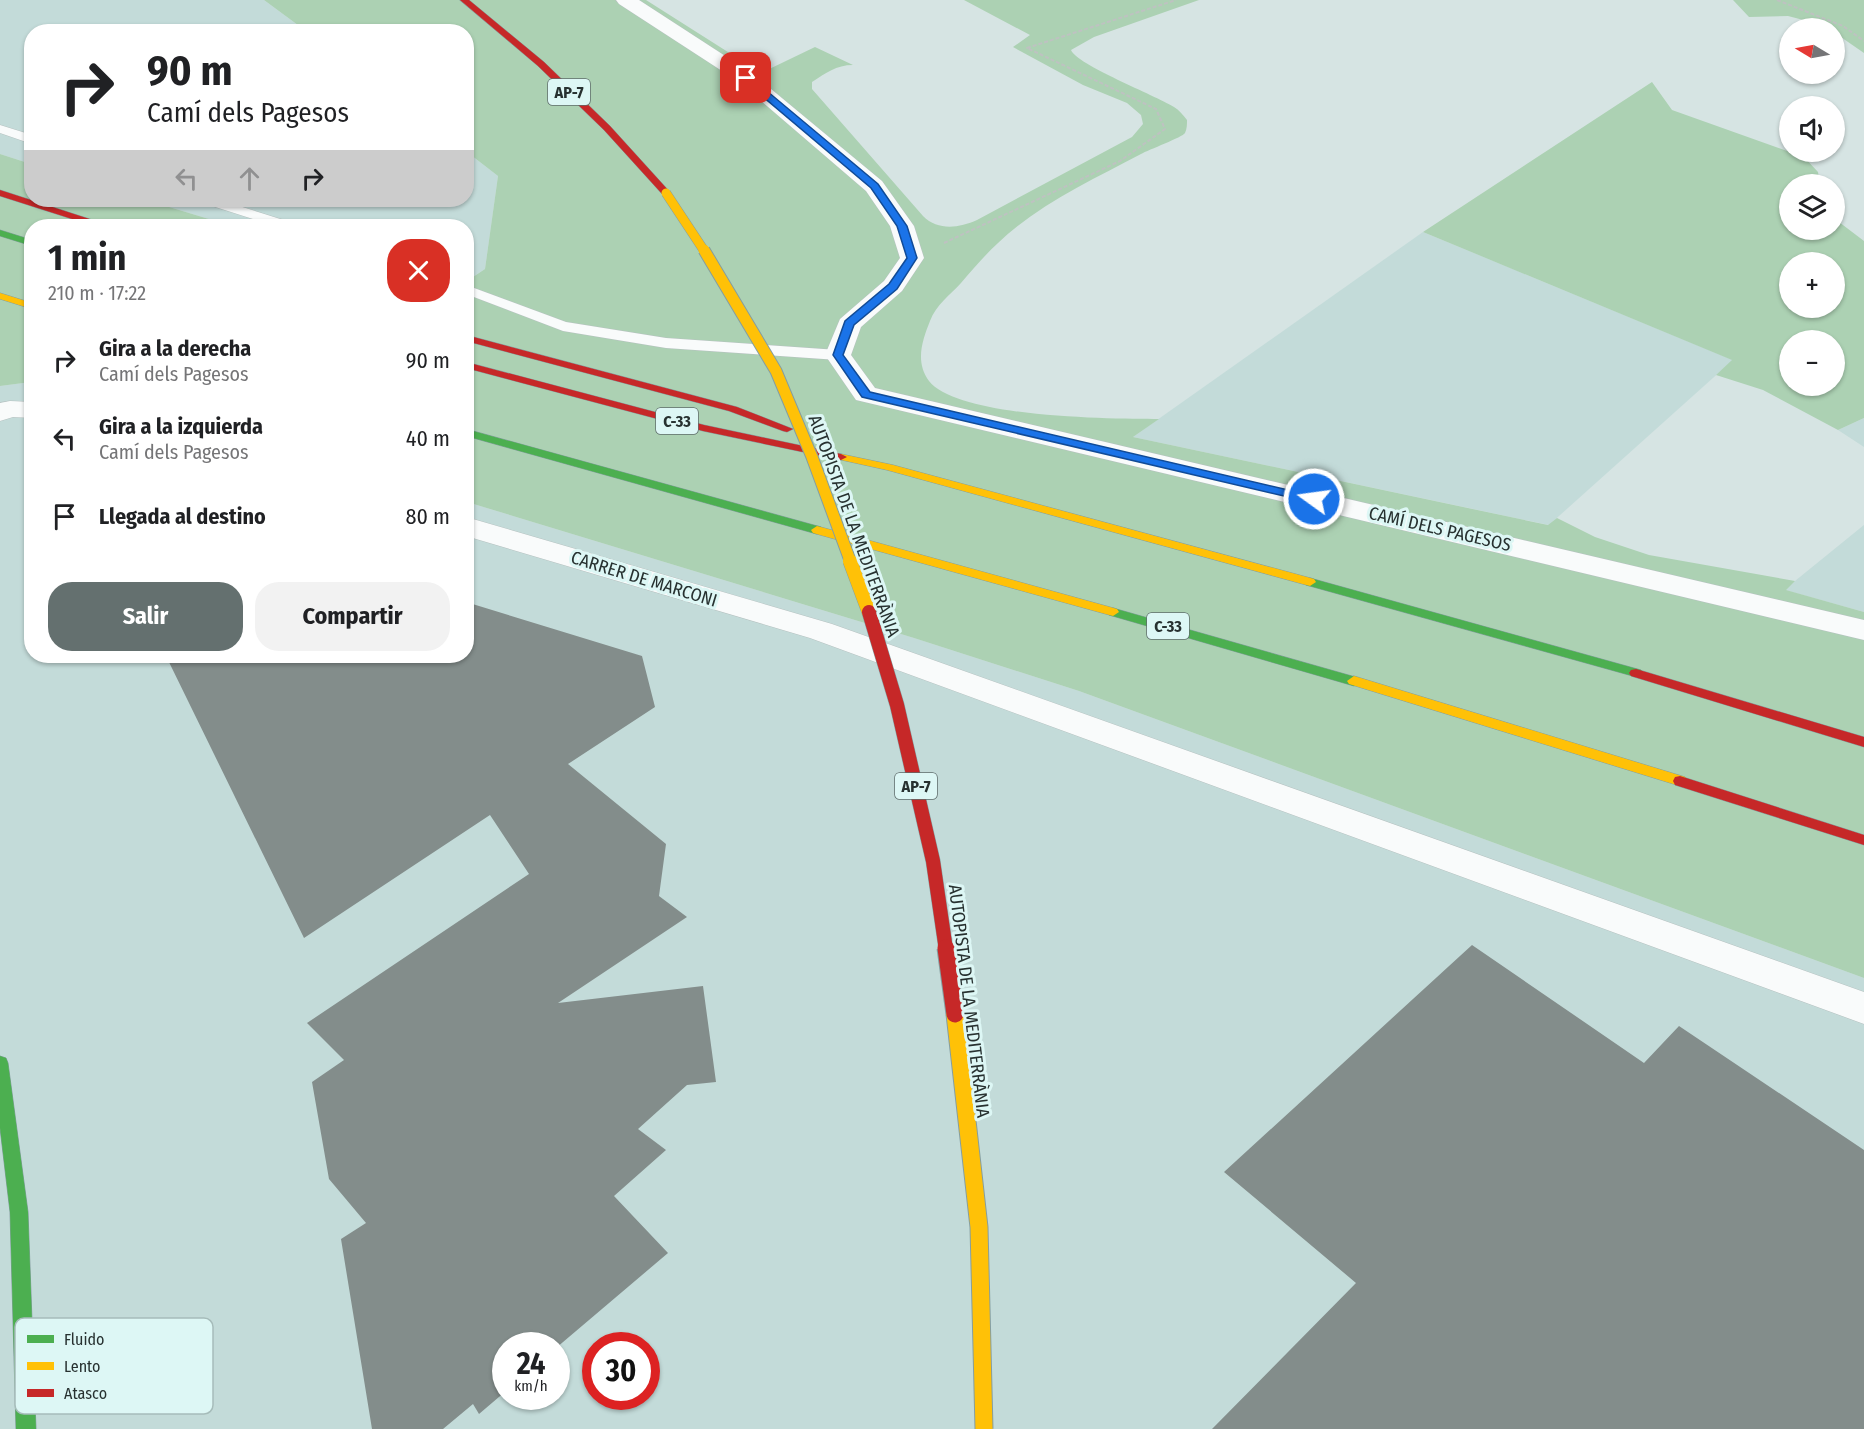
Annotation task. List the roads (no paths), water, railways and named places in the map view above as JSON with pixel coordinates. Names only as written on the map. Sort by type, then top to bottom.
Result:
[{"type":"highway","name":"AUTOPISTA DE LA MEDITERRÀNIA","points":[[464,0],[541,64],[607,128],[666,193],[722,276],[776,371],[812,457],[859,581],[897,705],[933,861],[956,1019],[979,1227],[984,1429]]},
{"type":"highway","points":[[0,193],[24,201]]},
{"type":"highway","points":[[43,207],[80,219]]},
{"type":"highway","points":[[0,233],[24,240]]},
{"type":"highway","points":[[0,296],[24,304]]},
{"type":"highway","points":[[474,340],[733,409],[890,467]]},
{"type":"highway","name":"C-33","points":[[474,367],[704,428],[890,467],[1597,660],[1864,742]]},
{"type":"highway","name":"C-33","points":[[474,434],[1233,645],[1596,754],[1864,840]]},
{"type":"highway","points":[[0,1063],[19,1212],[22,1318]]},
{"type":"highway","points":[[26,1414],[26,1429]]},
{"type":"street","points":[[626,0],[746,78],[874,186],[902,226],[912,258],[893,286],[849,324],[838,355]]},
{"type":"street","name":"CAMÍ DELS PAGESOS","points":[[838,355],[866,394],[1864,630]]},
{"type":"street","points":[[0,413],[10,409],[24,410]]},
{"type":"street","name":"CARRER DE MARCONI","points":[[474,528],[821,632],[1864,1008]]},
{"type":"lane","points":[[0,129],[24,137]]},
{"type":"lane","points":[[230,207],[266,219]]},
{"type":"lane","points":[[474,292],[563,326],[666,343],[838,355]]}]
